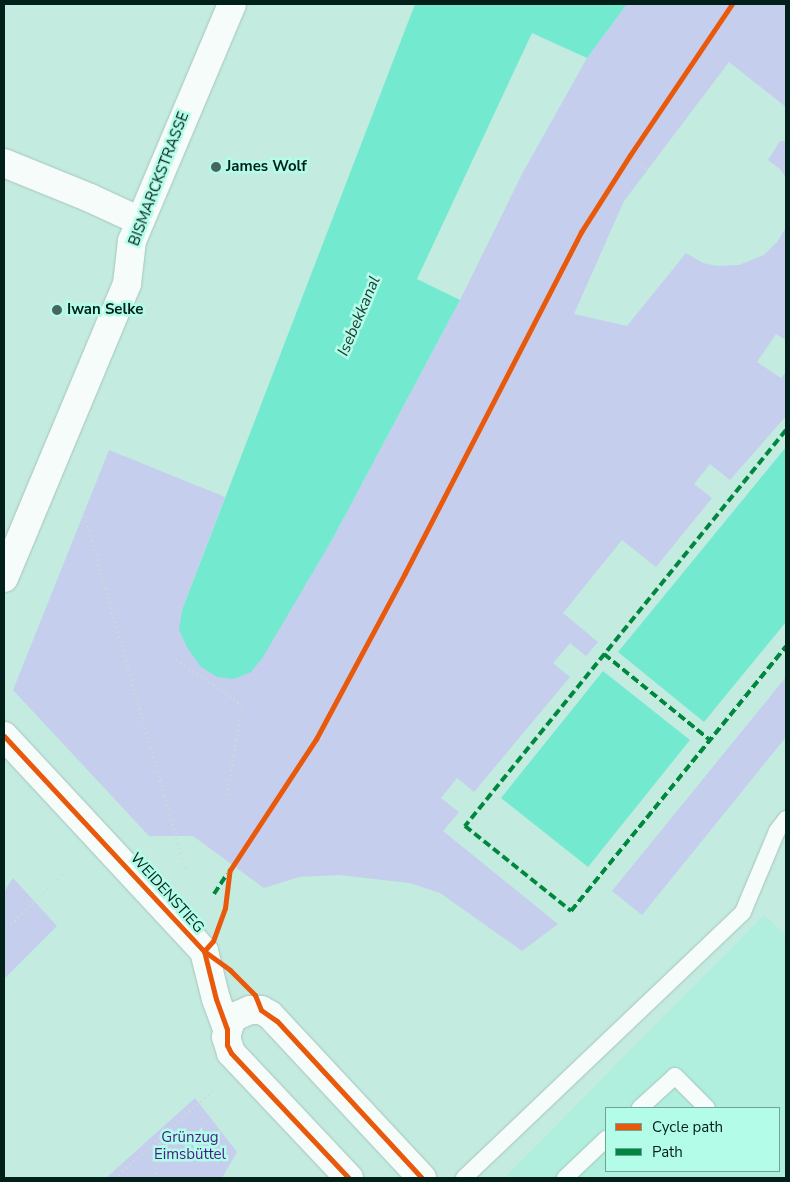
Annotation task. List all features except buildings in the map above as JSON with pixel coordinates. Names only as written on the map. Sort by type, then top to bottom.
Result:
[{"type":"street","name":"BISMARCKSTRASSE","points":[[4,578],[127,284],[132,241],[232,4]]},
{"type":"street","points":[[4,163],[90,198],[140,221]]},
{"type":"street","name":"WEIDENSTIEG","points":[[4,736],[204,952],[216,999],[227,1030],[227,1045],[231,1053],[349,1178]]},
{"type":"street","points":[[227,1030],[231,1021],[242,1012],[261,1010],[270,1015],[422,1178]]},
{"type":"lane","points":[[464,1178],[743,912],[777,831],[786,819]]},
{"type":"lane","points":[[641,1107],[674,1076],[706,1107]]},
{"type":"lane","points":[[565,1178],[605,1141]]},
{"type":"path","points":[[630,155],[648,170]]},
{"type":"path","points":[[82,506],[185,868]]},
{"type":"path","points":[[176,659],[242,704],[227,795]]},
{"type":"path","points":[[4,931],[63,873]]},
{"type":"path","points":[[115,1178],[221,1082]]},
{"type":"path","points":[[156,1178],[160,1137]]},
{"type":"shaded area","points":[[764,915],[786,935],[786,1178],[504,1178]]},
{"type":"green space","points":[[627,4],[786,4],[786,107],[729,62],[624,201],[574,314],[627,326],[686,253],[703,263],[717,266],[739,265],[764,255],[778,241],[786,227],[786,340],[776,334],[757,362],[781,378],[786,372],[786,416],[730,480],[710,464],[694,484],[712,498],[656,567],[622,540],[563,613],[598,642],[586,656],[570,643],[553,663],[570,677],[474,792],[457,778],[441,798],[459,812],[443,831],[558,924],[522,951],[440,893],[410,883],[339,875],[299,877],[264,888],[193,836],[149,836],[13,690],[109,450],[225,497],[182,610],[251,672],[333,538],[460,300],[522,174],[587,58]]},
{"type":"green space","points":[[780,141],[786,141],[786,178],[780,169],[768,160]]},
{"type":"green space","points":[[786,677],[786,737],[642,915],[612,891]]},
{"type":"green space","points":[[13,878],[57,926],[4,979],[4,892]]},
{"type":"green space","name":"Grünzug Eimsbüttel","points":[[195,1098],[237,1152],[222,1178],[106,1178]]},
{"type":"water","name":"Isebekkanal","points":[[415,4],[627,4],[587,58],[532,33],[417,279],[460,300],[333,538],[263,657],[251,672],[234,679],[217,677],[200,666],[187,647],[179,630],[182,610]]},
{"type":"water","points":[[786,447],[786,622],[704,722],[618,652]]},
{"type":"water","points":[[603,671],[690,740],[588,867],[501,798]]},
{"type":"marked path","points":[[786,430],[465,826],[571,911],[786,646]]},
{"type":"marked path","points":[[604,654],[710,740]]},
{"type":"marked path","points":[[214,894],[227,874]]},
{"type":"cycle path","points":[[204,951],[213,941],[225,908],[230,870],[316,739],[405,573],[581,232],[630,155],[732,4]]},
{"type":"cycle path","points":[[4,736],[204,951],[216,999],[227,1029],[227,1045],[231,1053],[349,1178]]},
{"type":"cycle path","points":[[204,951],[230,970],[255,995],[261,1010],[277,1021],[422,1178]]},
{"type":"place","name":"James Wolf","points":[[216,167]]},
{"type":"place","name":"Iwan Selke","points":[[57,310]]}]
